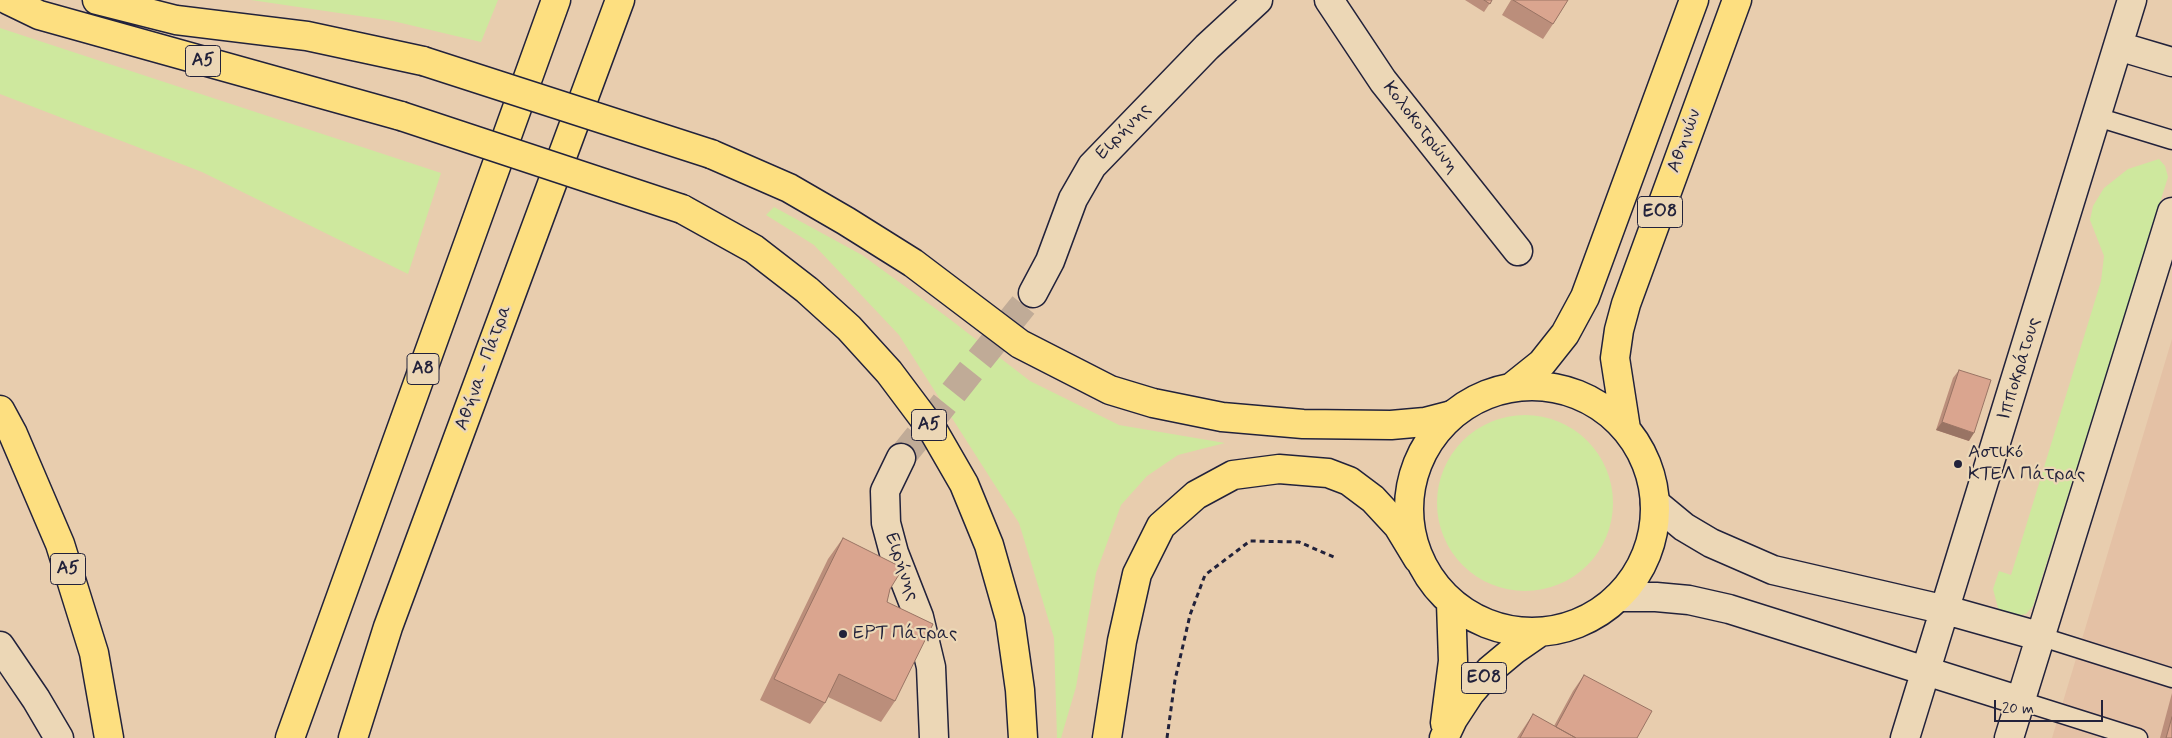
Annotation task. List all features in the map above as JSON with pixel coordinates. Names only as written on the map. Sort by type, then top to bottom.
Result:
[{"type":"main road","name":"Α5","points":[[8,0],[39,15],[401,116],[682,209],[754,249],[807,290],[849,328],[888,372],[934,432],[964,484],[992,555],[1010,619],[1020,690],[1023,738]]},
{"type":"main road","points":[[97,0],[176,20],[307,36],[423,61],[711,154],[789,188],[846,221],[913,263],[1020,344],[1110,390],[1152,403],[1222,417],[1303,424],[1391,425],[1425,422],[1452,416]]},
{"type":"main road","name":"Α8","points":[[290,738],[556,0]]},
{"type":"main road","name":"Αθήνα - Πάτρα","points":[[353,738],[388,627],[620,0]]},
{"type":"main road","name":"Αθηνών","points":[[1512,388],[1542,363],[1565,334],[1585,297],[1694,0]]},
{"type":"main road","name":"Αθηνών","points":[[1626,429],[1615,358],[1619,330],[1626,304],[1737,0]]},
{"type":"main road","name":"Αθηνών","points":[[1543,387],[1574,393],[1602,408],[1626,429],[1641,452],[1651,476],[1655,503],[1654,529],[1647,554],[1635,577],[1618,597],[1595,615],[1569,627],[1540,632],[1516,632],[1492,626],[1470,617],[1451,603],[1432,583],[1418,559],[1409,529],[1408,497],[1414,474],[1430,439],[1452,416],[1480,397],[1512,388],[1543,387]]},
{"type":"main road","name":"Α5","points":[[0,410],[13,434],[60,544],[94,653],[108,738]]},
{"type":"main road","points":[[1107,738],[1122,642],[1137,574],[1161,526],[1196,495],[1233,475],[1279,469],[1328,473],[1349,481],[1373,499],[1398,526],[1418,559]]},
{"type":"main road","name":"Αθηνών","points":[[1443,738],[1453,661],[1451,603]]},
{"type":"main road","name":"Αθηνών","points":[[1443,738],[1470,694],[1490,670],[1540,632]]},
{"type":"street","name":"Ειρήνης","points":[[1033,293],[1050,261],[1073,199],[1092,166],[1207,47],[1258,0]]},
{"type":"street","name":"Κολοκοτρώνη","points":[[1329,0],[1383,81],[1518,251]]},
{"type":"street","name":"Ιπποκράτους","points":[[1905,738],[1946,610],[2132,0]]},
{"type":"street","points":[[2118,46],[2172,62]]},
{"type":"street","points":[[2009,738],[2042,637],[2172,212]]},
{"type":"street","name":"Ειρήνης","points":[[901,458],[885,491],[886,523],[894,553],[919,617],[931,667],[934,738]]},
{"type":"street","points":[[1655,503],[1684,527],[1710,543],[1774,570],[1946,610],[2042,637]]},
{"type":"street","points":[[1618,597],[1664,598],[1729,609],[2021,701]]},
{"type":"street","points":[[0,646],[36,699],[59,738]]},
{"type":"lane","points":[[2097,117],[2172,140]]},
{"type":"lane","points":[[2042,637],[2172,678]]},
{"type":"lane","points":[[2021,701],[2138,738]]},
{"type":"path","points":[[1166,738],[1175,680],[1190,615],[1205,575],[1250,541],[1299,542],[1336,558]]},
{"type":"shaded area","points":[[2172,339],[2172,738],[2052,738],[2085,629]]},
{"type":"green space","points":[[251,0],[498,0],[481,42],[393,21]]},
{"type":"green space","points":[[0,28],[441,173],[408,274],[202,172],[0,94]]},
{"type":"green space","points":[[2159,159],[2165,166],[2168,177],[2033,606],[2026,614],[2005,615],[1998,608],[1993,589],[1999,571],[2011,575],[2101,281],[2104,256],[2090,220],[2093,206],[2104,188],[2128,169]]},
{"type":"green space","points":[[774,207],[862,255],[1030,381],[1119,425],[1225,443],[1178,455],[1147,476],[1121,505],[1096,573],[1076,687],[1061,738],[1057,738],[1054,638],[1019,523],[899,335],[814,245],[766,215]]},
{"type":"green space","points":[[1516,415],[1534,415],[1567,425],[1593,447],[1603,461],[1609,477],[1613,503],[1609,529],[1603,545],[1581,571],[1567,581],[1551,587],[1534,591],[1516,591],[1483,581],[1457,559],[1447,545],[1441,529],[1437,512],[1437,494],[1447,461],[1469,435],[1483,425],[1499,419]]},
{"type":"building","points":[[1484,0],[1492,0],[1490,4]]},
{"type":"building","points":[[1513,0],[1568,0],[1553,24]]},
{"type":"building","points":[[1959,370],[1991,380],[1974,433],[1942,422]]},
{"type":"building","name":"ΕΡΤ Πάτρας","points":[[843,538],[903,568],[890,589],[887,602],[933,624],[895,701],[839,674],[825,703],[774,679]]},
{"type":"building","points":[[1584,675],[1652,711],[1637,738],[1576,738],[1556,727]]},
{"type":"building","points":[[1533,714],[1576,738],[1520,738]]},
{"type":"building","points":[[2172,717],[2172,738],[2166,738]]},
{"type":"tunnel","points":[[901,458],[1033,293]]},
{"type":"place","name":"Αστικό ΚΤΕΛ Πάτρας","points":[[1958,464]]},
{"type":"place","name":"ΕΡΤ Πάτρας","points":[[843,634]]}]
